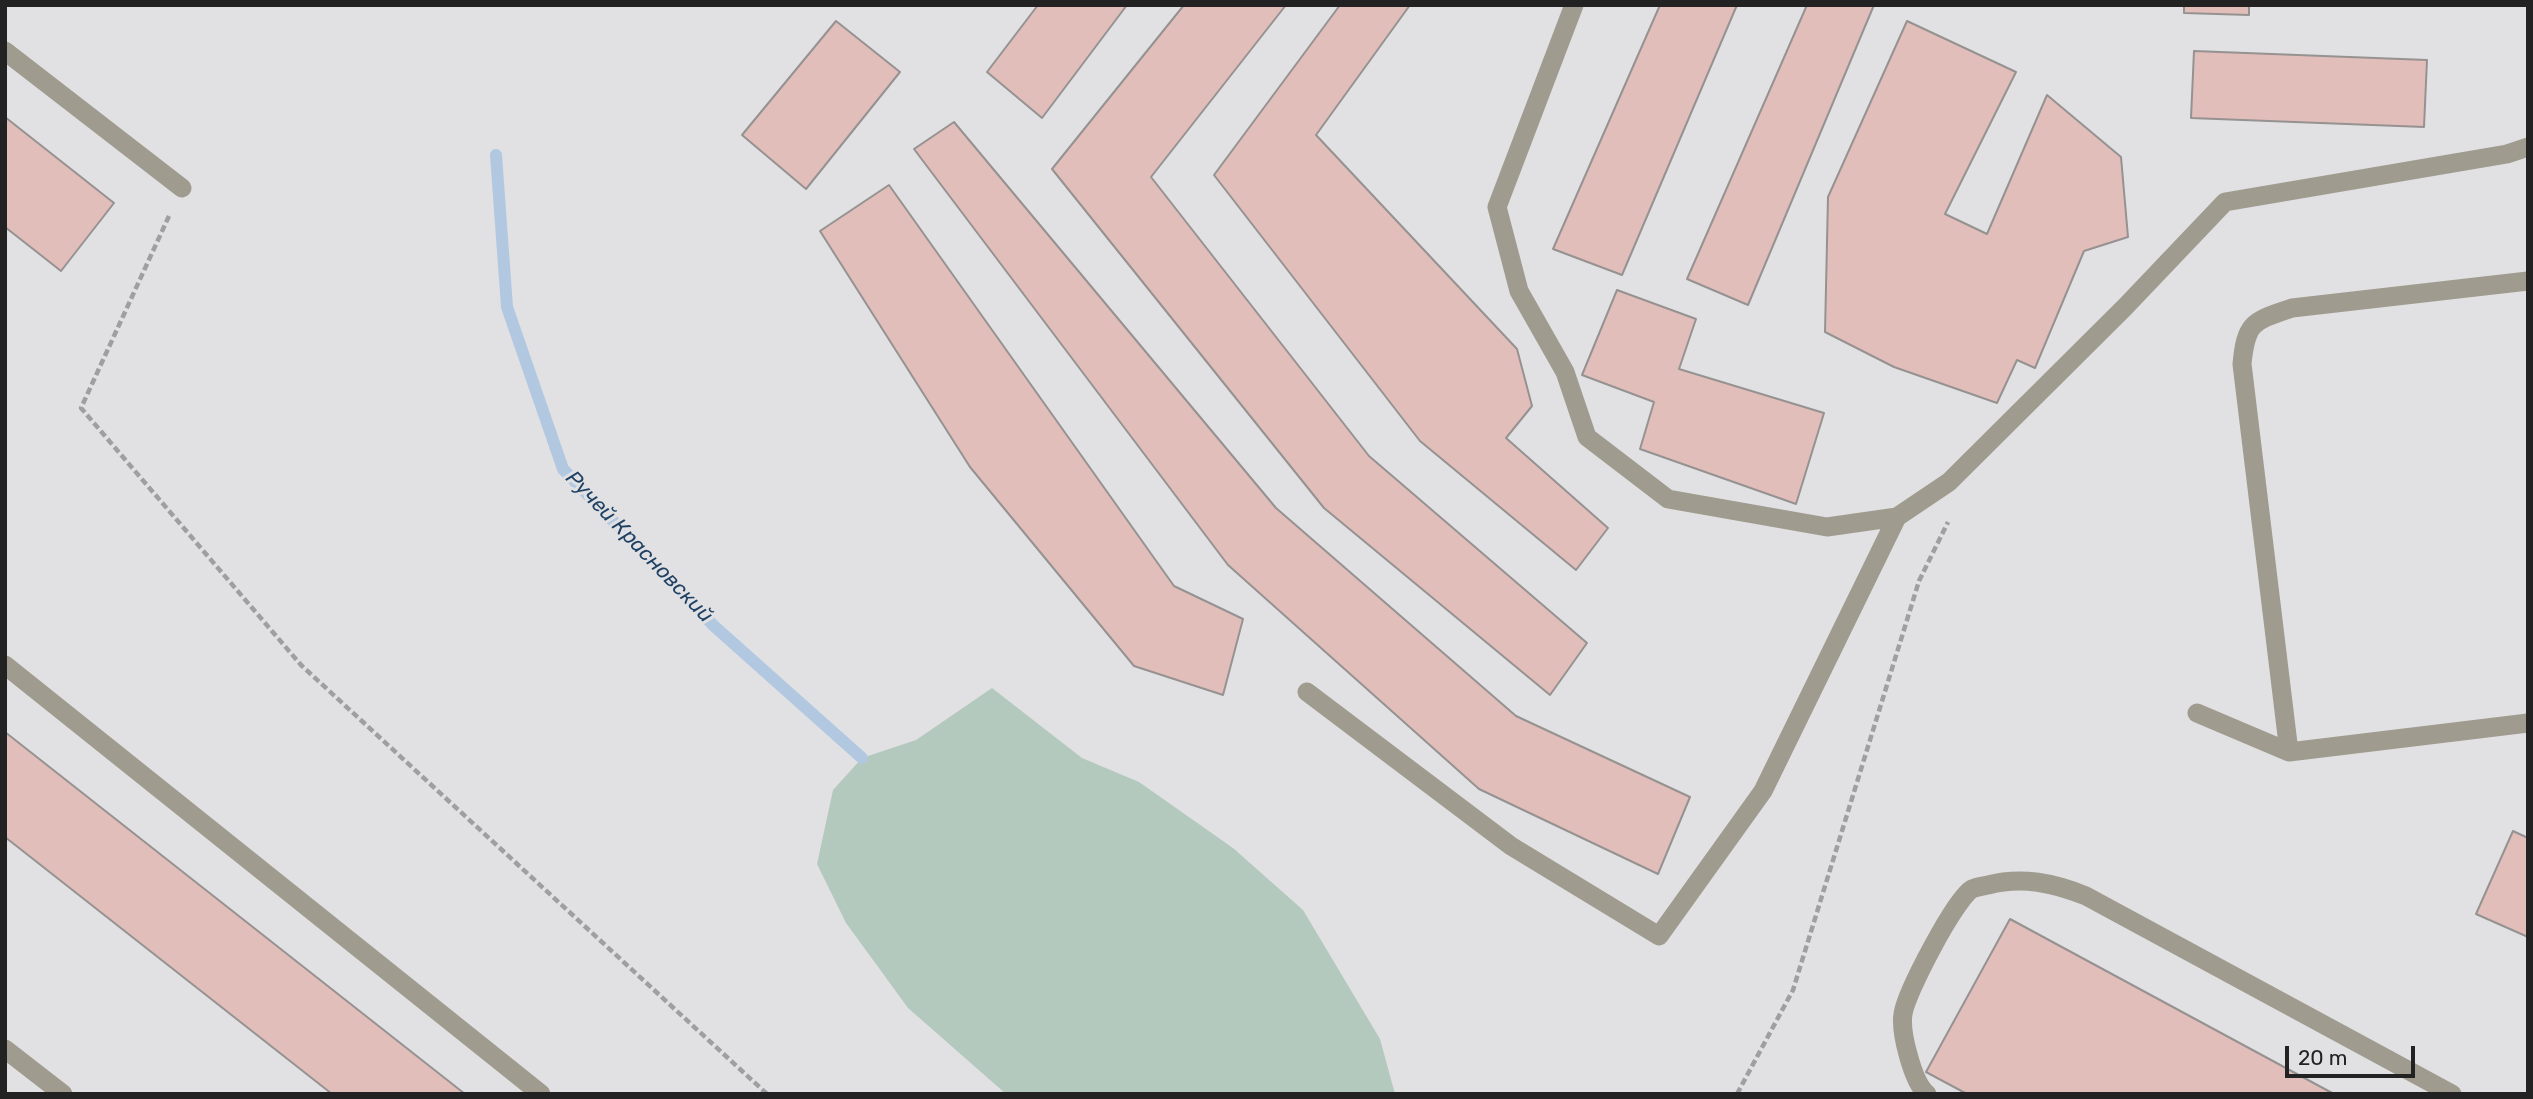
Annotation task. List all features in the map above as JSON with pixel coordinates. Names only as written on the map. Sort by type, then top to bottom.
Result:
[{"type":"street","points":[[1574,5],[1497,206],[1519,290],[1565,372],[1587,437],[1668,499],[1827,527],[1897,517],[1949,482],[2115,317],[2225,202],[2507,154],[2528,147]]},
{"type":"street","points":[[5,51],[183,188]]},
{"type":"street","points":[[2289,752],[2242,364],[2244,337],[2259,319],[2292,309],[2528,281]]},
{"type":"street","points":[[1307,692],[1511,846],[1659,936],[1763,791],[1897,517]]},
{"type":"street","points":[[5,666],[541,1094]]},
{"type":"street","points":[[2197,713],[2289,752],[2528,723]]},
{"type":"street","points":[[1927,1094],[1914,1072],[1905,1044],[1902,1016],[1909,995],[1956,906],[1972,889],[2001,881],[2058,885],[2086,896],[2452,1094]]},
{"type":"street","points":[[5,1049],[63,1094]]},
{"type":"path","points":[[183,188],[81,408],[301,664],[767,1094]]},
{"type":"path","points":[[1737,1094],[1793,990],[1919,581]]},
{"type":"green space","points":[[992,688],[1082,758],[1139,782],[1233,848],[1303,910],[1380,1039],[1395,1094],[1006,1094],[908,1008],[846,923],[817,864],[833,790],[862,758],[916,740]]},
{"type":"building","points":[[1038,5],[1127,5],[1042,118],[987,72]]},
{"type":"building","points":[[1184,5],[1286,5],[1151,177],[1369,456],[1587,643],[1550,695],[1324,508],[1052,169]]},
{"type":"building","points":[[1340,5],[1410,5],[1316,135],[1517,349],[1532,406],[1506,438],[1608,528],[1576,570],[1420,441],[1214,175]]},
{"type":"building","points":[[1660,5],[1737,5],[1622,275],[1553,249]]},
{"type":"building","points":[[1807,5],[1874,5],[1748,305],[1687,279]]},
{"type":"building","points":[[2184,5],[2249,5],[2249,15],[2184,13]]},
{"type":"building","points":[[836,21],[900,72],[806,189],[742,135]]},
{"type":"building","points":[[1907,21],[2016,72],[1945,214],[1987,234],[2047,95],[2121,157],[2128,237],[2084,251],[2035,368],[2017,360],[1997,403],[1894,367],[1825,332],[1828,197]]},
{"type":"building","points":[[2194,51],[2427,60],[2424,127],[2191,118]]},
{"type":"building","points":[[5,117],[114,203],[61,271],[5,227]]},
{"type":"building","points":[[954,122],[1276,508],[1516,716],[1690,797],[1658,874],[1479,789],[1228,565],[914,149]]},
{"type":"building","points":[[889,185],[1174,586],[1243,619],[1223,695],[1134,666],[970,467],[820,231]]},
{"type":"building","points":[[1617,290],[1696,319],[1679,369],[1824,413],[1796,504],[1640,449],[1654,402],[1582,375]]},
{"type":"building","points":[[5,732],[465,1094],[332,1094],[5,837]]},
{"type":"building","points":[[2513,831],[2528,838],[2528,937],[2476,914]]},
{"type":"building","points":[[2010,919],[2334,1094],[1967,1094],[1926,1072]]},
{"type":"waterway","name":"Ручей Красновский","points":[[496,155],[507,307],[563,469],[714,626],[862,758]]}]
